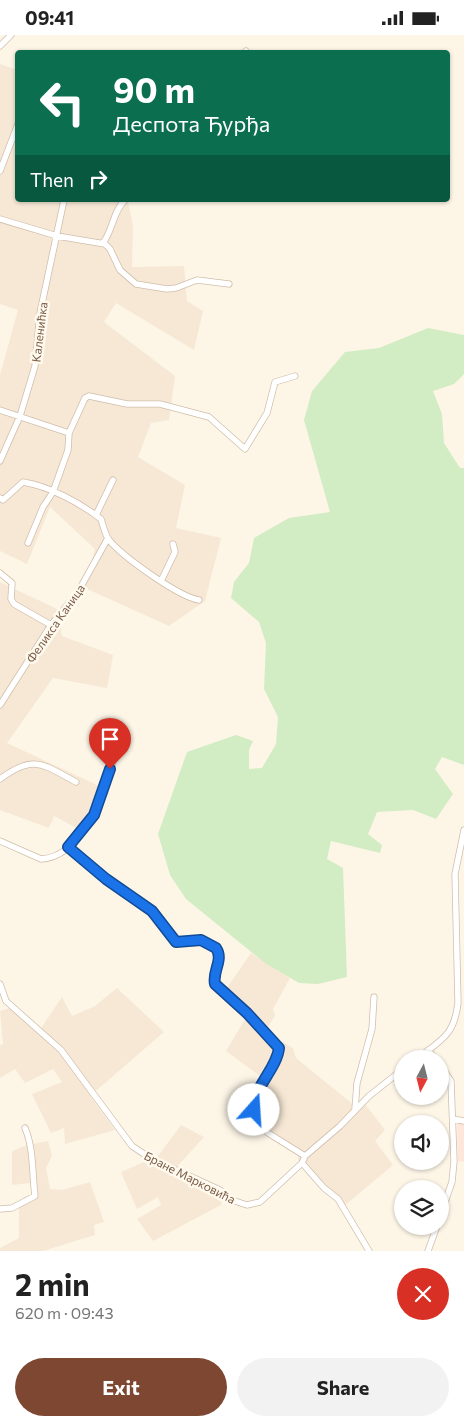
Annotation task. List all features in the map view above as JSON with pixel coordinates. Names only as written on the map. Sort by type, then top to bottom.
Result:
[{"type":"street","points":[[0,46],[11,35]]},
{"type":"street","points":[[0,171],[15,132]]},
{"type":"street","name":"Каленићка","points":[[0,461],[20,416],[35,366],[40,313],[64,202]]},
{"type":"street","points":[[103,243],[124,202]]},
{"type":"street","points":[[0,219],[57,236],[103,243],[110,249],[125,276],[136,284],[167,289],[176,288],[197,280],[230,283]]},
{"type":"street","points":[[28,543],[43,507],[53,492],[68,450],[69,433],[85,398],[89,396],[127,404],[160,404],[209,417],[245,449],[267,413],[275,382],[295,376]]},
{"type":"street","points":[[0,410],[69,433]]},
{"type":"street","points":[[96,515],[113,480]]},
{"type":"street","points":[[0,498],[3,499],[10,495],[23,482],[35,484],[53,492],[101,519],[108,538],[161,581],[200,600]]},
{"type":"street","name":"Феликса Каница","points":[[0,705],[51,625],[78,592],[108,538]]},
{"type":"street","points":[[161,581],[175,552],[173,544]]},
{"type":"street","points":[[0,573],[12,583],[11,599],[14,604],[51,625]]},
{"type":"street","points":[[0,841],[41,859],[47,859],[68,847],[94,815],[122,733]]},
{"type":"street","points":[[0,779],[13,769],[29,763],[50,768],[76,782]]},
{"type":"street","points":[[428,1050],[448,1033],[456,1020],[458,1003],[455,874],[464,830]]},
{"type":"street","points":[[68,847],[106,879],[152,911],[176,942],[201,940],[216,948],[220,958],[214,978],[215,984],[247,1013],[279,1048],[275,1062],[254,1102],[254,1110],[268,1133],[305,1156]]},
{"type":"street","name":"Бране Марковића","points":[[0,984],[6,1001],[61,1050],[132,1146],[150,1158],[220,1190],[232,1200],[247,1205],[260,1202],[302,1163]]},
{"type":"street","points":[[355,1109],[357,1083],[372,1029],[374,997]]},
{"type":"street","points":[[369,1251],[338,1199],[324,1188],[302,1163],[305,1156],[340,1126],[355,1109],[394,1077]]},
{"type":"street","points":[[449,1077],[452,1081],[454,1176],[449,1190]]},
{"type":"street","points":[[453,1119],[464,1121]]},
{"type":"street","points":[[0,1209],[12,1208],[36,1196],[32,1184],[31,1141],[25,1128]]},
{"type":"street","points":[[428,1251],[434,1235]]},
{"type":"shaded area","points":[[0,64],[15,69],[15,202],[128,202],[133,227],[132,267],[184,266],[187,301],[203,311],[194,350],[116,303],[104,322],[175,376],[169,420],[151,423],[138,457],[185,485],[176,528],[221,538],[205,601],[169,626],[85,588],[95,549],[50,507],[27,564],[0,551],[0,375],[18,310],[0,304]]},
{"type":"shaded area","points":[[0,582],[57,609],[62,636],[113,655],[107,688],[53,678],[7,743],[99,786],[94,820],[86,833],[54,816],[49,828],[0,810]]},
{"type":"shaded area","points":[[251,953],[290,978],[273,1009],[275,1016],[265,1031],[273,1040],[280,1043],[283,1042],[293,1048],[296,1058],[355,1106],[362,1100],[385,1130],[375,1141],[393,1165],[343,1207],[332,1190],[322,1184],[306,1165],[298,1160],[298,1156],[273,1140],[259,1125],[250,1109],[250,1100],[263,1078],[226,1051],[247,1016],[240,1008],[222,995]]},
{"type":"shaded area","points":[[117,988],[164,1032],[90,1096],[115,1130],[65,1144],[64,1128],[51,1133],[32,1094],[62,1082],[53,1069],[25,1083],[15,1069],[0,1078],[0,1045],[3,1044],[0,1011],[13,1007],[41,1028],[62,997],[72,1016],[95,1006]]},
{"type":"shaded area","points":[[459,1122],[464,1123],[464,1162],[458,1161],[457,1125]]},
{"type":"shaded area","points":[[181,1125],[204,1137],[174,1170],[213,1190],[222,1198],[221,1205],[153,1241],[137,1219],[161,1205],[158,1197],[137,1209],[121,1172],[158,1156]]},
{"type":"shaded area","points":[[48,1141],[52,1156],[46,1168],[50,1189],[62,1190],[90,1182],[104,1222],[94,1225],[95,1235],[43,1251],[0,1251],[0,1248],[19,1238],[19,1206],[24,1197],[32,1194],[30,1183],[12,1185],[12,1151],[27,1145]]},
{"type":"green space","points":[[428,328],[464,335],[464,374],[454,384],[433,391],[442,414],[444,443],[460,468],[464,468],[464,765],[442,757],[435,769],[453,794],[436,819],[413,810],[377,812],[368,834],[382,845],[380,853],[331,841],[327,859],[343,868],[347,977],[318,984],[299,983],[265,963],[186,899],[170,875],[158,834],[187,752],[236,735],[253,741],[249,750],[249,769],[262,768],[276,744],[278,717],[264,689],[266,643],[259,622],[231,598],[234,582],[249,563],[254,538],[289,518],[330,512],[304,420],[312,391],[345,352],[379,348]]},
{"type":"route","points":[[110,769],[94,815],[68,847],[116,887],[152,911],[164,925],[173,940],[181,942],[201,940],[208,942],[220,953],[214,978],[215,984],[247,1013],[261,1031],[276,1043],[279,1048],[275,1062],[254,1102],[254,1110]]}]
